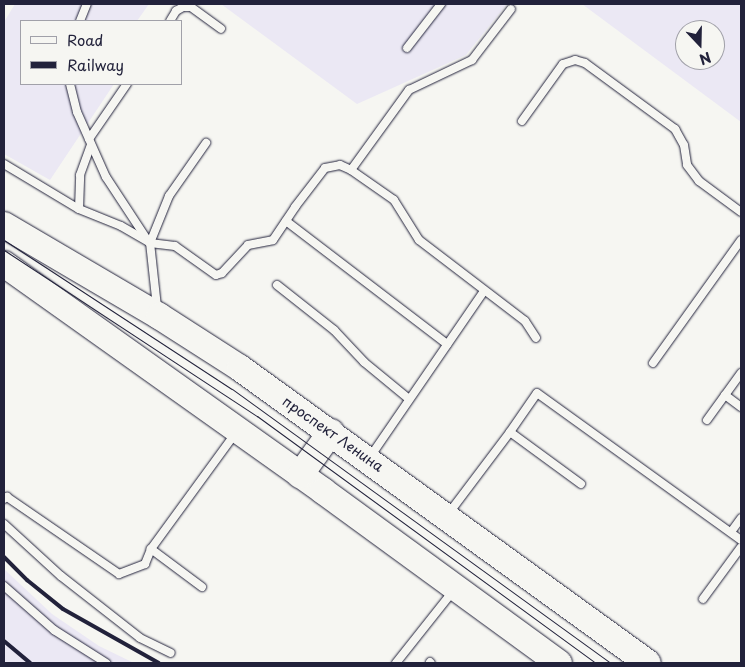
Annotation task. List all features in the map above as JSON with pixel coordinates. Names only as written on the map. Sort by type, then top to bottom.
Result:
[{"type":"main road","name":"проспект Ленина","points":[[4,225],[159,316],[240,368],[332,432],[648,663]]},
{"type":"main road","points":[[4,264],[559,663]]},
{"type":"main road","points":[[300,475],[332,432]]},
{"type":"lane","points":[[80,20],[87,4]]},
{"type":"lane","points":[[407,48],[441,4]]},
{"type":"lane","points":[[171,20],[176,11],[183,7],[191,7],[221,29]]},
{"type":"lane","points":[[351,170],[409,90],[472,60],[511,9]]},
{"type":"lane","points":[[522,121],[563,64],[575,60],[585,63],[675,129],[684,145],[687,165],[699,181],[741,212]]},
{"type":"lane","points":[[70,85],[77,112],[106,177],[150,243]]},
{"type":"lane","points":[[79,210],[80,175],[90,142],[125,85]]},
{"type":"lane","points":[[159,316],[153,291],[150,243],[168,196],[206,143]]},
{"type":"lane","points":[[4,164],[79,210],[121,226],[150,243],[175,246],[216,275],[222,273],[248,246],[273,240],[325,168],[340,164],[394,200],[419,240],[525,321],[536,338]]},
{"type":"lane","points":[[286,221],[447,344]]},
{"type":"lane","points":[[653,363],[741,240]]},
{"type":"lane","points":[[277,286],[334,330],[364,362],[408,399]]},
{"type":"lane","points":[[368,459],[484,291]]},
{"type":"lane","points":[[707,420],[741,373]]},
{"type":"lane","points":[[447,516],[537,393],[741,540]]},
{"type":"lane","points":[[725,395],[741,407]]},
{"type":"lane","points":[[4,499],[7,497],[119,574],[145,564],[151,549],[237,430]]},
{"type":"lane","points":[[510,432],[581,484]]},
{"type":"lane","points":[[731,532],[741,518]]},
{"type":"lane","points":[[4,524],[61,576],[140,638],[171,653]]},
{"type":"lane","points":[[703,599],[741,547]]},
{"type":"lane","points":[[151,549],[202,587]]},
{"type":"lane","points":[[4,586],[54,630],[106,663]]},
{"type":"lane","points":[[396,663],[456,588]]},
{"type":"shaded area","points":[[15,4],[149,4],[138,20],[20,20],[20,85],[113,85],[50,180],[4,154],[4,22]]},
{"type":"shaded area","points":[[221,4],[507,4],[466,55],[357,104]]},
{"type":"shaded area","points":[[582,4],[741,4],[741,122]]},
{"type":"shaded area","points":[[4,569],[52,614],[99,646],[134,663],[4,663]]},
{"type":"tram line","points":[[4,240],[232,389],[611,663]]},
{"type":"tram line","points":[[4,250],[257,416],[596,663]]},
{"type":"railway","points":[[4,557],[27,580],[63,609],[159,663]]},
{"type":"railway","points":[[4,641],[30,663]]}]
